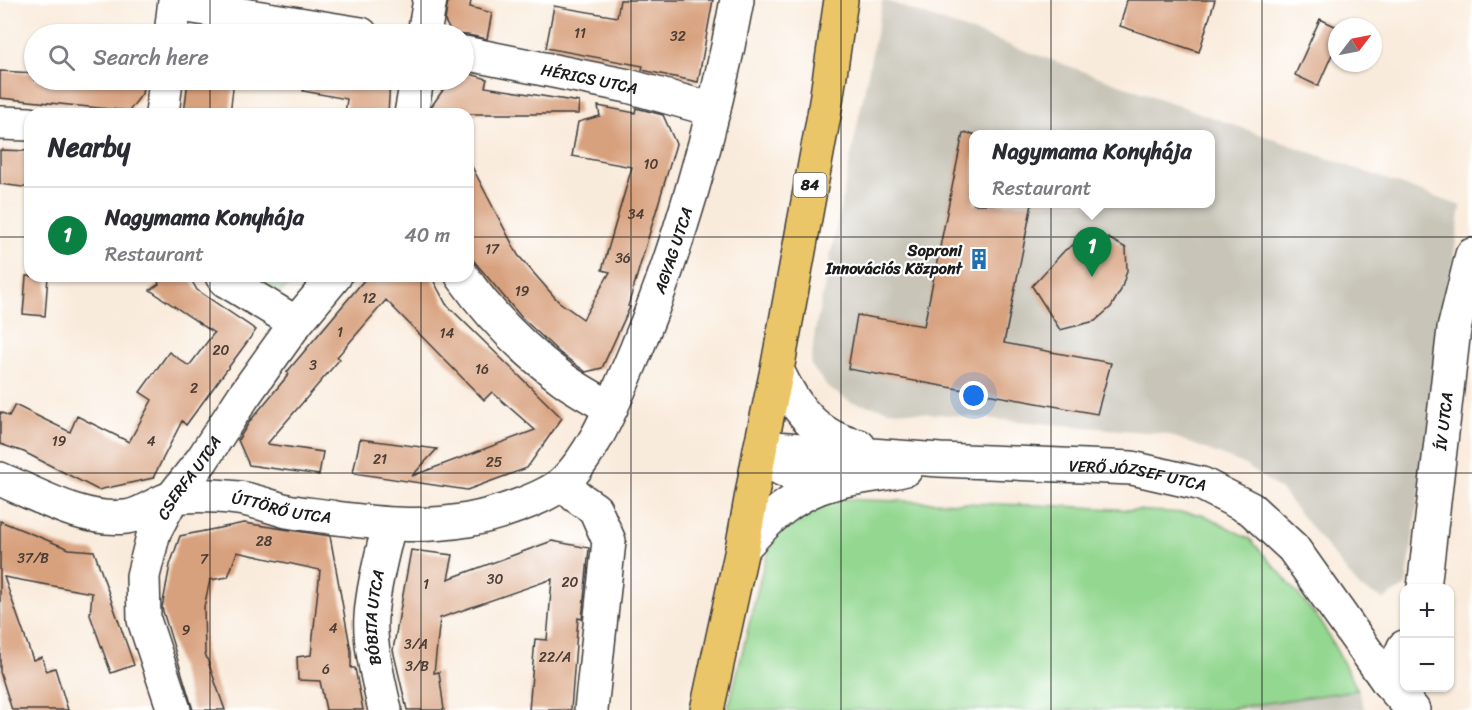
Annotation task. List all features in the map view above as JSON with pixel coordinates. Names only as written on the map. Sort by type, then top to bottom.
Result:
[{"type":"main road","name":"84","points":[[707,710],[742,549],[777,370],[824,115],[841,0]]},
{"type":"street","points":[[426,24],[430,0]]},
{"type":"street","name":"AGYAG UTCA","points":[[564,482],[587,453],[611,408],[651,315],[714,110],[737,0]]},
{"type":"street","points":[[174,13],[272,24]]},
{"type":"street","name":"HÉRICS UTCA","points":[[474,55],[628,86],[714,110]]},
{"type":"street","points":[[163,108],[165,90]]},
{"type":"street","points":[[412,108],[415,90]]},
{"type":"street","points":[[0,123],[24,124]]},
{"type":"street","name":"ÍV UTCA","points":[[1424,584],[1454,330],[1472,255]]},
{"type":"street","points":[[228,282],[296,323]]},
{"type":"street","name":"CSERFA UTCA","points":[[174,710],[144,620],[143,576],[154,532],[172,498],[202,460],[243,397],[296,323],[330,282]]},
{"type":"street","points":[[467,282],[496,320],[526,349],[565,381],[611,408]]},
{"type":"street","points":[[777,370],[798,408],[828,435],[852,445],[940,460]]},
{"type":"street","name":"VERŐ JÓZSEF UTCA","points":[[760,450],[774,448],[940,460],[1132,468],[1202,484],[1251,509],[1293,548],[1388,682],[1413,710]]},
{"type":"street","points":[[760,450],[772,464],[783,471],[797,477],[830,484]]},
{"type":"street","points":[[742,549],[766,521],[797,498],[830,484],[894,472],[940,460]]},
{"type":"street","name":"ÚTTÖRŐ UTCA","points":[[0,479],[67,507],[104,517],[127,517],[172,498],[205,496],[240,498],[289,511],[389,525],[426,526],[471,519],[534,500],[564,482]]},
{"type":"street","points":[[564,482],[576,496],[595,509],[609,541],[591,710]]},
{"type":"street","name":"BÓBITA UTCA","points":[[385,710],[376,667],[371,619],[378,569],[389,525]]},
{"type":"street","points":[[1388,682],[1400,656]]},
{"type":"shaded area","points":[[883,0],[1461,206],[1406,584],[1400,584],[1400,590],[1384,599],[1360,588],[1281,490],[1244,464],[1167,434],[889,410],[851,402],[827,387],[811,365],[815,331]]},
{"type":"shaded area","points":[[1358,690],[1365,710],[1217,710]]},
{"type":"green space","points":[[255,282],[292,282],[281,292]]},
{"type":"green space","points":[[837,499],[1062,506],[1202,514],[1250,539],[1282,575],[1321,622],[1358,690],[1217,710],[728,710],[763,568],[772,542],[787,522],[810,509]]},
{"type":"building","points":[[448,0],[471,0],[470,7],[492,13],[487,39],[474,36],[474,24],[447,24]]},
{"type":"building","points":[[620,0],[713,0],[698,82],[642,70],[643,66],[546,48],[554,6],[617,17]]},
{"type":"building","points":[[1127,0],[1215,0],[1199,52],[1120,26]]},
{"type":"building","points":[[1320,19],[1328,23],[1328,63],[1318,86],[1295,75]]},
{"type":"building","points":[[0,71],[24,72],[24,90],[143,90],[131,108],[99,108],[0,98]]},
{"type":"building","points":[[474,75],[487,79],[485,87],[579,102],[578,114],[474,114],[474,108],[431,107],[443,90],[474,90]]},
{"type":"building","points":[[187,90],[233,90],[231,108],[185,108]]},
{"type":"building","points":[[389,90],[388,108],[346,108],[347,99],[303,91]]},
{"type":"building","points":[[598,106],[635,113],[636,108],[663,115],[676,144],[628,306],[630,307],[602,368],[586,372],[560,353],[522,318],[474,261],[474,171],[518,255],[558,301],[583,319],[610,272],[602,270],[632,167],[572,156],[578,122],[600,116]]},
{"type":"building","name":"Soproni Innovációs Központ","points":[[963,133],[969,134],[969,208],[1031,208],[1004,343],[1111,363],[1097,414],[848,369],[857,315],[924,326]]},
{"type":"building","points":[[0,150],[24,151],[24,187],[0,184]]},
{"type":"building","points":[[1086,237],[1108,238],[1126,248],[1127,271],[1121,290],[1111,307],[1095,321],[1060,330],[1032,286],[1065,250]]},
{"type":"building","points":[[26,282],[48,282],[45,316],[23,314]]},
{"type":"building","points":[[158,282],[192,282],[197,290],[256,330],[186,425],[182,421],[153,478],[98,490],[24,452],[0,444],[0,412],[9,416],[15,405],[70,432],[77,416],[129,442],[152,400],[140,392],[169,352],[189,366],[214,333],[150,290],[159,284]]},
{"type":"building","points":[[362,282],[434,282],[446,304],[562,418],[527,468],[467,490],[353,473],[360,439],[437,449],[412,476],[535,430],[492,392],[484,400],[386,300],[337,357],[340,359],[267,444],[323,452],[319,475],[249,465],[238,440],[250,421],[289,374],[287,372]]},
{"type":"building","points":[[0,521],[69,549],[94,551],[134,665],[111,673],[90,615],[92,593],[4,577],[33,660],[42,657],[46,671],[55,668],[68,710],[12,710],[0,672]]},
{"type":"building","points":[[244,523],[330,536],[351,651],[351,668],[355,668],[363,710],[326,710],[320,681],[298,680],[297,657],[311,655],[320,570],[237,552],[228,577],[210,580],[204,607],[205,653],[225,710],[193,710],[162,608],[170,565],[180,536]]},
{"type":"building","points":[[552,541],[589,548],[582,619],[578,618],[571,710],[529,710],[535,639],[547,640],[552,579],[440,618],[434,673],[439,672],[444,710],[407,710],[393,650],[411,550],[453,555],[448,579]]},
{"type":"place","name":"Soproni Innovációs Központ","points":[[979,259]]},
{"type":"place","name":"Nagymama Konyhája","points":[[1092,277]]}]
